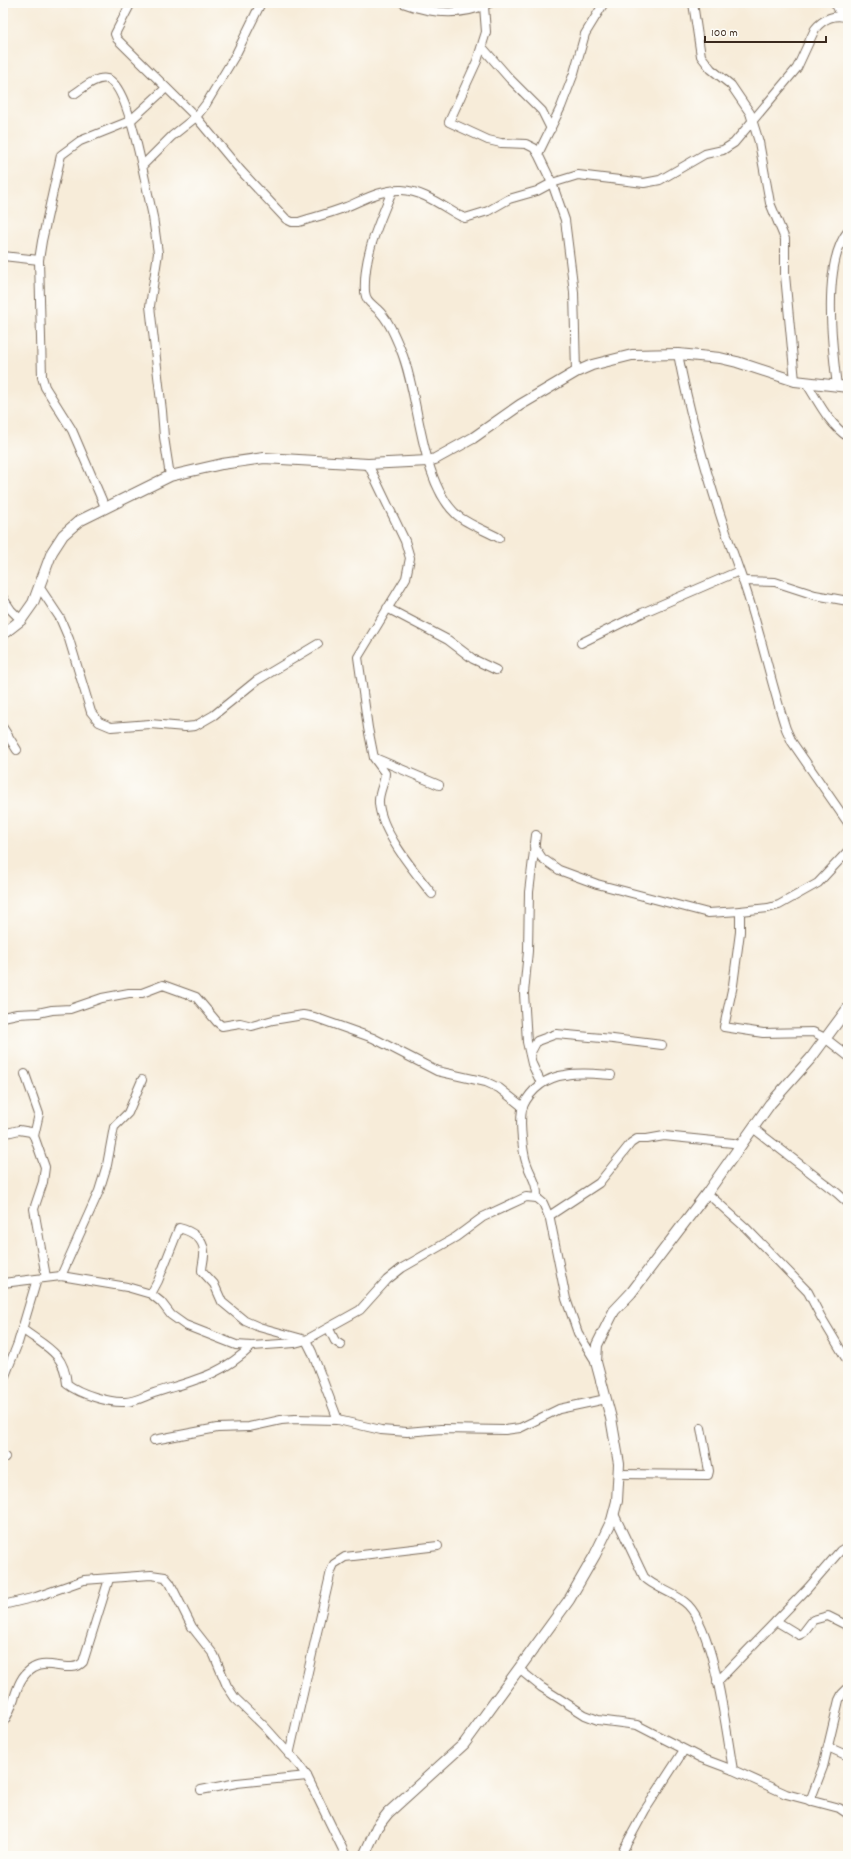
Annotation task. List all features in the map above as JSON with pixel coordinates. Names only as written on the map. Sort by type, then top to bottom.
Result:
[{"type":"street","points":[[131,3],[115,34],[121,44],[196,117],[241,171],[286,219],[292,222],[299,222],[346,207],[384,192],[392,191],[402,190],[430,198],[465,218],[488,211],[501,202],[537,191],[552,183],[578,175],[644,183],[660,180],[705,154],[720,152],[734,143],[752,120],[788,81],[797,68],[818,24],[827,19],[845,17],[835,3]]},
{"type":"street","points":[[142,166],[172,136],[196,117],[206,104],[236,54],[261,3]]},
{"type":"street","points":[[403,3],[422,10],[455,13],[474,10],[487,5],[486,32],[478,61],[449,122],[488,140],[501,144],[526,144],[534,148],[538,154],[552,183],[565,220],[571,259],[575,306],[576,372]]},
{"type":"street","points":[[538,154],[561,107],[574,73],[585,34],[604,3]]},
{"type":"street","points":[[693,3],[701,56],[711,69],[731,85],[748,107],[759,142],[770,203],[786,243],[785,275],[795,381]]},
{"type":"street","points":[[482,47],[510,79],[542,111],[551,129]]},
{"type":"street","points":[[74,94],[91,83],[107,79],[116,83],[130,121],[142,166],[153,217],[158,253],[150,306],[164,437],[170,476]]},
{"type":"street","points":[[105,507],[72,430],[46,387],[42,377],[39,260],[61,155],[80,142],[130,121],[166,88]]},
{"type":"street","points":[[392,191],[370,245],[365,293],[366,299],[384,317],[401,350],[418,412],[428,461],[442,493],[457,514],[499,538]]},
{"type":"street","points":[[837,386],[832,338],[832,287],[835,256],[842,238],[848,231]]},
{"type":"street","points":[[3,256],[39,260]]},
{"type":"street","points":[[678,354],[698,441],[724,528],[743,581],[780,709],[792,742],[848,823]]},
{"type":"street","points":[[3,634],[21,620],[34,603],[52,552],[63,535],[79,521],[170,476],[222,464],[264,458],[368,464],[428,461],[473,438],[520,405],[576,372],[598,363],[632,355],[678,354],[725,359],[807,384],[848,387]]},
{"type":"street","points":[[807,384],[830,420],[840,432],[848,437]]},
{"type":"street","points":[[368,464],[405,541],[410,558],[406,578],[358,658],[374,758],[385,775],[378,802],[380,813],[386,828],[403,856],[432,894]]},
{"type":"street","points":[[581,643],[642,613],[739,571]]},
{"type":"street","points":[[743,581],[775,582],[815,595],[848,601]]},
{"type":"street","points":[[40,588],[60,618],[69,639],[91,712],[99,722],[111,727],[150,724],[185,727],[195,726],[214,715],[256,681],[318,644]]},
{"type":"street","points":[[3,598],[21,620]]},
{"type":"street","points":[[387,608],[448,640],[473,659],[496,670]]},
{"type":"street","points":[[3,728],[17,750]]},
{"type":"street","points":[[374,758],[439,785]]},
{"type":"street","points":[[536,836],[529,892],[528,951],[524,993],[525,1020],[530,1055],[532,1064],[541,1083]]},
{"type":"street","points":[[534,846],[542,858],[552,866],[597,884],[703,912],[740,911],[768,908],[779,905],[810,888],[848,851]]},
{"type":"street","points":[[740,911],[740,932],[733,985],[724,1027],[763,1033],[813,1032],[825,1038],[848,1056]]},
{"type":"street","points":[[3,1017],[70,1009],[102,998],[120,994],[142,993],[164,985],[196,997],[222,1026],[240,1023],[252,1026],[272,1020],[303,1015],[314,1017],[380,1042],[437,1071],[486,1082],[499,1088],[523,1107]]},
{"type":"street","points":[[596,1362],[597,1345],[614,1311],[633,1290],[707,1193],[770,1104],[811,1058],[848,1008]]},
{"type":"street","points":[[530,1055],[537,1041],[556,1034],[662,1045]]},
{"type":"street","points":[[25,1074],[39,1114],[34,1136],[45,1167],[44,1182],[34,1208],[46,1277]]},
{"type":"street","points":[[537,1198],[536,1185],[525,1158],[522,1138],[523,1107],[541,1083],[565,1075],[611,1075]]},
{"type":"street","points":[[61,1276],[99,1191],[107,1165],[114,1127],[128,1113],[142,1080]]},
{"type":"street","points":[[753,1128],[848,1203]]},
{"type":"street","points":[[3,1134],[19,1130],[27,1131],[34,1136]]},
{"type":"street","points":[[549,1216],[600,1183],[631,1143],[637,1139],[674,1137],[733,1143],[741,1146]]},
{"type":"street","points":[[707,1193],[746,1228],[808,1292],[848,1362]]},
{"type":"street","points":[[3,1282],[61,1276],[127,1287],[151,1294],[162,1302],[171,1315],[185,1325],[236,1345],[252,1346],[306,1340],[329,1329],[338,1322],[360,1310],[388,1280],[402,1268],[456,1237],[483,1217],[526,1197],[537,1198],[543,1203],[549,1216],[566,1299],[578,1333],[596,1362],[606,1399],[618,1452],[619,1474],[617,1500],[614,1514],[595,1555],[569,1600],[519,1669],[464,1744],[388,1813],[377,1827],[364,1856]]},
{"type":"street","points":[[151,1294],[158,1281],[179,1228],[188,1231],[198,1238],[203,1244],[205,1253],[202,1271],[214,1284],[222,1302],[245,1321],[259,1328],[306,1340],[338,1420]]},
{"type":"street","points":[[3,1381],[22,1329],[37,1279]]},
{"type":"street","points":[[22,1329],[50,1349],[61,1361],[65,1368],[67,1384],[86,1393],[118,1402],[132,1402],[147,1395],[210,1375],[236,1360],[252,1346]]},
{"type":"street","points":[[329,1329],[335,1341],[340,1345]]},
{"type":"street","points":[[154,1440],[216,1428],[248,1427],[281,1420],[338,1420],[381,1430],[407,1432],[441,1429],[505,1430],[520,1428],[559,1409],[606,1399]]},
{"type":"street","points":[[619,1474],[708,1475],[710,1471],[701,1428]]},
{"type":"street","points":[[614,1514],[644,1577],[652,1584],[666,1589],[682,1599],[698,1618],[705,1636],[717,1682],[733,1770]]},
{"type":"street","points":[[289,1755],[331,1571],[334,1564],[345,1557],[438,1546]]},
{"type":"street","points":[[717,1682],[776,1621],[840,1551],[848,1546]]},
{"type":"street","points":[[3,1605],[36,1597],[75,1582],[151,1575],[165,1578],[170,1583],[192,1627],[214,1655],[227,1686],[235,1698],[265,1727],[307,1776],[346,1856]]},
{"type":"street","points":[[3,1722],[18,1688],[26,1674],[32,1668],[50,1664],[73,1668],[84,1662],[109,1579]]},
{"type":"street","points":[[776,1621],[799,1635],[803,1634],[813,1620],[828,1616],[848,1626]]},
{"type":"street","points":[[519,1669],[541,1687],[586,1715],[598,1720],[637,1725],[714,1764],[733,1770],[786,1794],[839,1808],[848,1813]]},
{"type":"street","points":[[810,1801],[823,1767],[839,1700],[848,1688]]},
{"type":"street","points":[[828,1746],[848,1756]]},
{"type":"street","points":[[620,1856],[645,1810],[684,1750]]},
{"type":"street","points":[[201,1790],[237,1783],[307,1776]]}]
